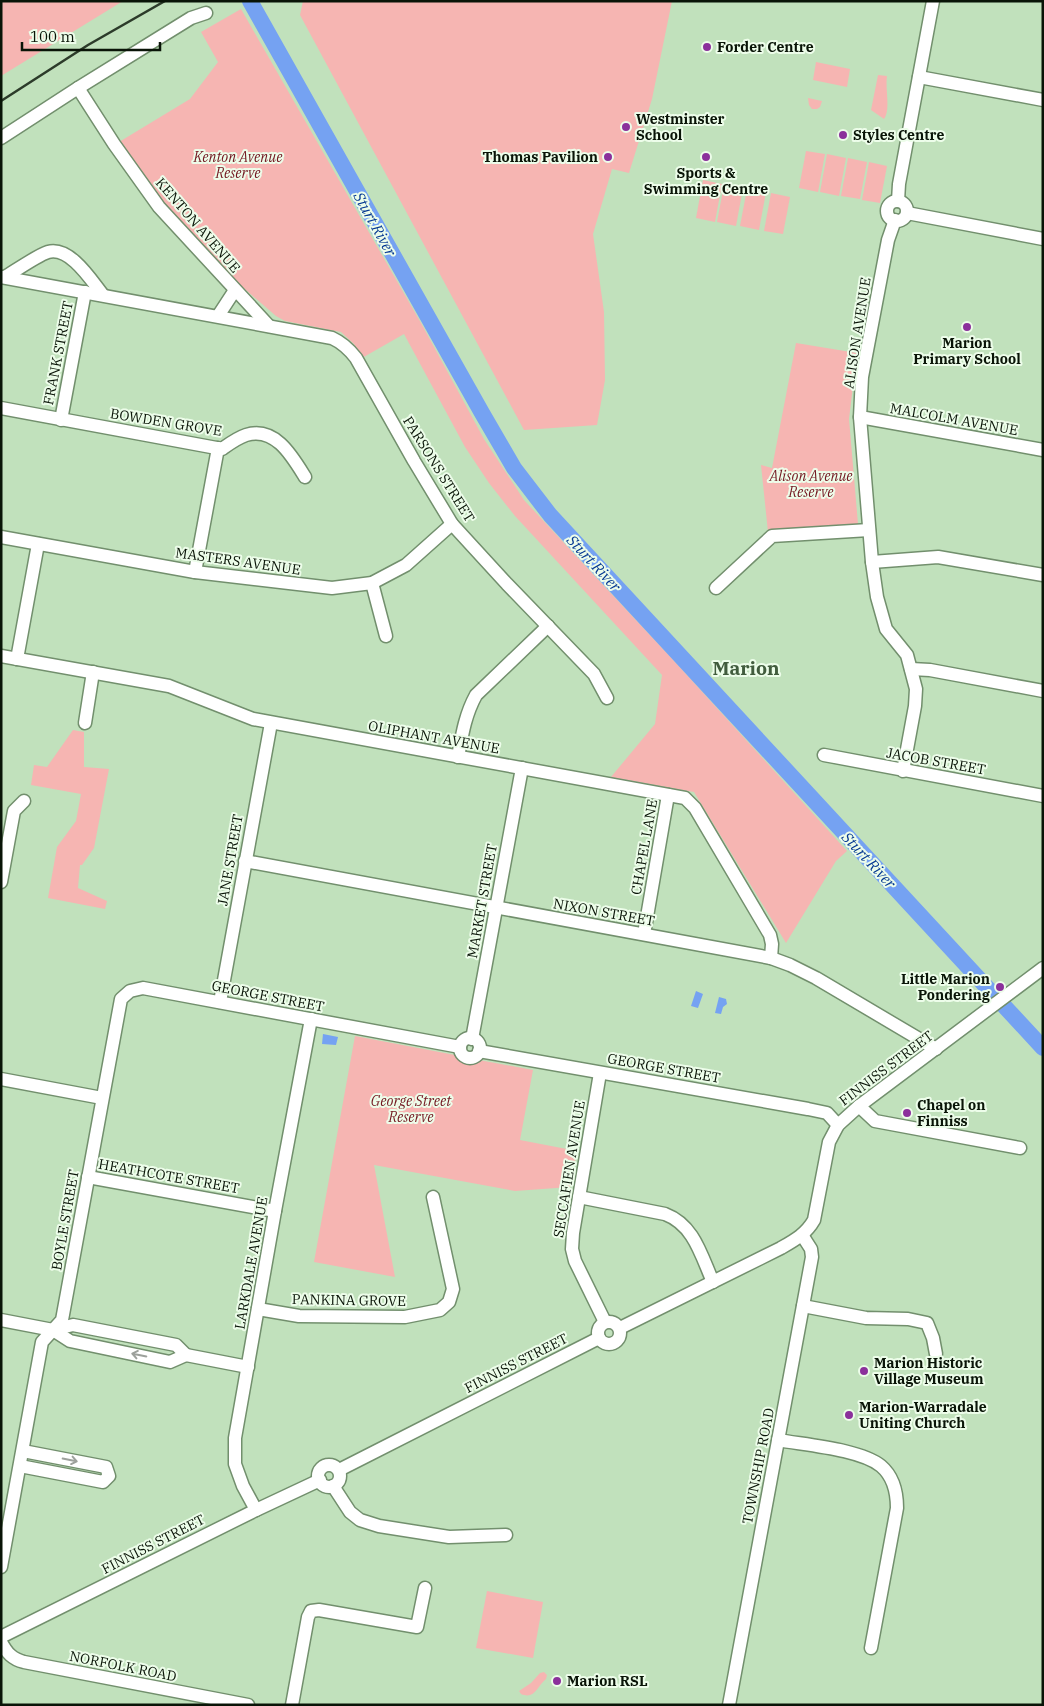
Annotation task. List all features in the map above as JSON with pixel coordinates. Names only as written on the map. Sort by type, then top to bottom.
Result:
[{"type":"street","points":[[898,201],[898,184],[934,1]]},
{"type":"street","points":[[1,138],[192,18],[206,13]]},
{"type":"street","points":[[919,77],[1043,100]]},
{"type":"street","name":"KENTON AVENUE","points":[[78,88],[114,144],[159,207],[269,326]]},
{"type":"street","points":[[898,201],[905,205],[907,213]]},
{"type":"street","points":[[898,201],[890,204],[888,210],[890,217],[894,220],[901,220],[907,213]]},
{"type":"street","points":[[907,213],[1043,239]]},
{"type":"street","name":"ALISON AVENUE","points":[[894,220],[888,240],[862,377],[860,417],[872,562],[877,596],[886,629],[907,655],[916,689],[915,706],[903,771]]},
{"type":"street","name":"PARSONS STREET","points":[[3,277],[48,252],[59,251],[70,256],[103,295]]},
{"type":"street","name":"PARSONS STREET","points":[[3,277],[332,338],[348,347],[452,524],[594,674],[607,698]]},
{"type":"street","points":[[218,316],[235,290]]},
{"type":"street","name":"FRANK STREET","points":[[61,420],[85,292]]},
{"type":"street","name":"BOWDEN GROVE","points":[[1,408],[222,449],[246,435],[257,434],[277,440],[288,451],[305,477]]},
{"type":"street","name":"MALCOLM AVENUE","points":[[860,417],[1043,450]]},
{"type":"street","points":[[195,572],[218,448]]},
{"type":"street","name":"MASTERS AVENUE","points":[[1,537],[195,572],[332,588],[372,582],[406,565],[452,524]]},
{"type":"street","points":[[716,588],[772,536],[870,530]]},
{"type":"street","points":[[17,659],[38,544]]},
{"type":"street","points":[[872,562],[938,556],[1043,575]]},
{"type":"street","points":[[372,582],[386,636]]},
{"type":"street","points":[[458,757],[465,720],[476,696],[548,626]]},
{"type":"street","name":"OLIPHANT AVENUE","points":[[1,656],[169,686],[253,719],[271,723],[685,798],[695,808],[770,935],[772,944],[771,958]]},
{"type":"street","points":[[911,669],[930,670],[1043,691]]},
{"type":"street","points":[[85,723],[93,672]]},
{"type":"street","name":"JANE STREET","points":[[220,1002],[271,723]]},
{"type":"street","name":"JACOB STREET","points":[[824,755],[1043,796]]},
{"type":"street","name":"MARKET STREET","points":[[472,1039],[522,768]]},
{"type":"street","name":"CHAPEL LANE","points":[[644,934],[668,795]]},
{"type":"street","points":[[1,882],[14,812],[24,802]]},
{"type":"street","name":"NIXON STREET","points":[[245,862],[771,958],[816,978],[936,1049]]},
{"type":"street","name":"FINNISS STREET","points":[[620,1328],[781,1248],[802,1235],[814,1220],[829,1142],[838,1125],[859,1106],[1043,968]]},
{"type":"street","name":"GEORGE STREET","points":[[130,991],[143,988],[460,1046]]},
{"type":"street","name":"BOYLE STREET","points":[[1,1567],[42,1342],[62,1320],[121,1000],[130,991]]},
{"type":"street","name":"LARKDALE AVENUE","points":[[256,1510],[243,1486],[235,1464],[234,1438],[311,1019]]},
{"type":"street","points":[[466,1039],[472,1039],[477,1042],[480,1050],[476,1056],[470,1058],[463,1056],[460,1046],[466,1039]]},
{"type":"street","name":"GEORGE STREET","points":[[480,1050],[808,1109],[827,1114],[838,1125]]},
{"type":"street","name":"SECCAFIEN AVENUE","points":[[600,1073],[572,1233],[572,1249],[605,1322]]},
{"type":"street","points":[[1,1079],[102,1098]]},
{"type":"street","points":[[859,1106],[875,1121],[1020,1148]]},
{"type":"street","name":"HEATHCOTE STREET","points":[[88,1177],[275,1211]]},
{"type":"street","name":"PANKINA GROVE","points":[[258,1309],[299,1316],[405,1317],[440,1310],[449,1302],[453,1288],[433,1196]]},
{"type":"street","points":[[579,1197],[672,1217],[688,1230],[694,1239],[713,1282]]},
{"type":"street","name":"TOWNSHIP ROAD","points":[[729,1705],[812,1257],[811,1249],[802,1235]]},
{"type":"street","points":[[804,1306],[866,1318],[908,1319],[927,1323],[934,1338],[936,1354]]},
{"type":"street","points":[[1,1320],[53,1330],[67,1325],[83,1327],[176,1345],[186,1355],[248,1367]]},
{"type":"street","points":[[605,1322],[615,1323],[620,1328],[621,1336],[616,1342],[608,1344],[599,1338],[598,1329],[605,1322]]},
{"type":"street","name":"FINNISS STREET","points":[[339,1470],[599,1338]]},
{"type":"street","points":[[778,1440],[862,1456],[880,1466],[892,1481],[897,1495],[896,1508],[871,1648]]},
{"type":"street","points":[[20,1466],[103,1482],[109,1476],[106,1467],[23,1451]]},
{"type":"street","points":[[332,1465],[339,1470],[339,1481],[333,1486],[325,1486],[320,1480],[319,1473],[324,1466],[332,1465]]},
{"type":"street","name":"FINNISS STREET","points":[[1,1637],[320,1480]]},
{"type":"street","points":[[333,1486],[350,1512],[360,1520],[379,1526],[449,1537],[506,1535]]},
{"type":"street","points":[[292,1705],[308,1618],[311,1611],[319,1610],[417,1627],[426,1588]]},
{"type":"street","name":"NORFOLK ROAD","points":[[1,1642],[14,1659],[24,1662],[248,1705]]},
{"type":"green space","points":[[1,1],[123,1],[1,76]]},
{"type":"green space","points":[[303,1],[672,1],[652,99],[629,173],[612,169],[593,234],[604,312],[605,380],[597,425],[524,430],[300,15]]},
{"type":"green space","name":"Kenton Avenue Reserve","points":[[241,9],[421,323],[484,439],[524,500],[847,851],[836,861],[786,943],[694,792],[611,777],[655,724],[662,675],[515,516],[489,483],[465,447],[404,334],[362,358],[354,344],[341,332],[285,321],[276,316],[239,284],[164,204],[119,142],[190,99],[218,62],[201,32]]},
{"type":"green space","points":[[816,62],[850,69],[847,87],[813,80]]},
{"type":"green space","points":[[878,75],[887,76],[887,110],[884,119],[871,110]]},
{"type":"green space","points":[[808,98],[822,101],[820,107],[812,109]]},
{"type":"green space","points":[[806,151],[825,154],[818,192],[799,188]]},
{"type":"green space","points":[[827,154],[846,158],[839,196],[820,192]]},
{"type":"green space","points":[[848,158],[867,162],[860,199],[841,196]]},
{"type":"green space","points":[[869,162],[887,166],[880,203],[862,200]]},
{"type":"green space","points":[[703,180],[722,184],[715,222],[696,218]]},
{"type":"green space","points":[[724,185],[743,188],[736,226],[717,222]]},
{"type":"green space","points":[[747,189],[766,192],[759,230],[740,226]]},
{"type":"green space","points":[[771,193],[790,197],[783,234],[764,231]]},
{"type":"green space","name":"Alison Avenue Reserve","points":[[796,343],[857,353],[849,419],[858,524],[768,532],[761,465],[772,468]]},
{"type":"green space","points":[[73,730],[84,732],[84,767],[109,769],[94,848],[82,865],[80,865],[78,888],[107,901],[105,909],[48,898],[57,847],[76,821],[81,794],[31,785],[34,765],[47,767]]},
{"type":"green space","name":"George Street Reserve","points":[[355,1036],[455,1055],[466,1061],[479,1060],[533,1070],[520,1140],[577,1151],[570,1187],[515,1191],[374,1165],[395,1277],[314,1262]]},
{"type":"green space","points":[[487,1591],[543,1602],[533,1658],[476,1648]]},
{"type":"green space","points":[[544,1672],[547,1675],[546,1679],[533,1694],[521,1694],[519,1691],[531,1683],[540,1673]]},
{"type":"water","points":[[696,991],[703,994],[698,1008],[691,1006]]},
{"type":"water","points":[[719,997],[726,999],[727,1004],[723,1007],[721,1014],[715,1013]]},
{"type":"water","points":[[323,1034],[338,1037],[336,1045],[322,1044]]},
{"type":"waterway","name":"Sturt River","points":[[250,1],[514,468],[550,515],[1043,1048]]},
{"type":"railway","points":[[1,101],[88,45],[165,1]]},
{"type":"place","name":"Forder Centre","points":[[707,47]]},
{"type":"place","name":"Westminster School","points":[[626,127]]},
{"type":"place","name":"Styles Centre","points":[[843,135]]},
{"type":"place","name":"Thomas Pavilion","points":[[608,157]]},
{"type":"place","name":"Sports & Swimming Centre","points":[[706,157]]},
{"type":"place","name":"Marion Primary School","points":[[967,327]]},
{"type":"place","name":"Little Marion Pondering","points":[[1000,987]]},
{"type":"place","name":"Chapel on Finniss","points":[[907,1113]]},
{"type":"place","name":"Marion Historic Village Museum","points":[[864,1371]]},
{"type":"place","name":"Marion-Warradale Uniting Church","points":[[849,1415]]},
{"type":"place","name":"Marion RSL","points":[[557,1681]]},
{"type":"district","name":"Marion","points":[[746,668]]}]
